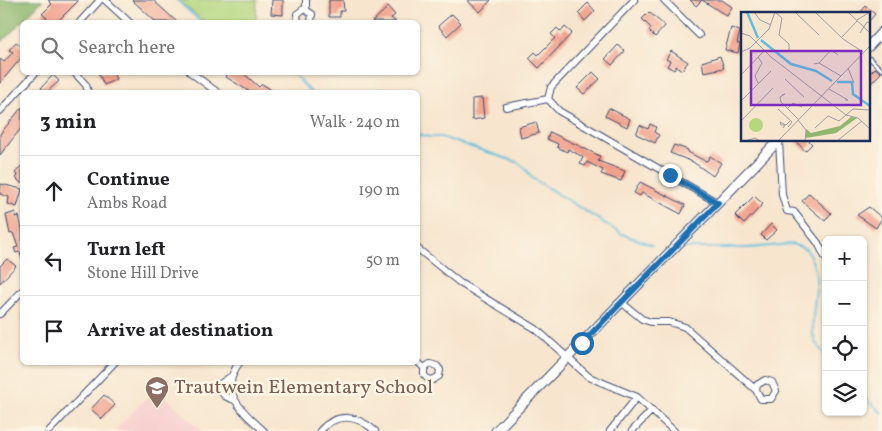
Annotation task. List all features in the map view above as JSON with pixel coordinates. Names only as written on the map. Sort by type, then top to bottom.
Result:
[{"type":"street","points":[[82,20],[100,0]]},
{"type":"street","points":[[105,0],[127,20]]},
{"type":"street","points":[[306,0],[306,10]]},
{"type":"street","points":[[548,99],[551,87],[634,0]]},
{"type":"street","points":[[664,0],[699,35]]},
{"type":"street","points":[[297,20],[298,12],[306,10],[312,14],[311,20]]},
{"type":"street","points":[[870,45],[882,32]]},
{"type":"street","points":[[0,111],[33,75]]},
{"type":"street","points":[[77,75],[86,85],[87,90]]},
{"type":"street","points":[[194,75],[214,90]]},
{"type":"street","points":[[506,107],[548,99]]},
{"type":"street","points":[[548,99],[559,111],[718,203]]},
{"type":"street","points":[[496,431],[778,141]]},
{"type":"street","points":[[779,141],[782,194],[787,211],[794,212],[822,251]]},
{"type":"street","points":[[420,250],[460,283],[536,329],[589,377],[638,397],[674,431]]},
{"type":"street","points":[[0,314],[20,293]]},
{"type":"street","points":[[621,302],[642,320],[669,322],[685,327],[756,390]]},
{"type":"street","points":[[420,364],[424,368]]},
{"type":"street","points":[[49,431],[112,365]]},
{"type":"street","points":[[234,400],[220,392],[220,384],[233,375],[238,365]]},
{"type":"street","points":[[233,375],[234,400],[238,407],[264,431]]},
{"type":"street","points":[[610,431],[638,397]]},
{"type":"street","points":[[632,431],[652,410]]},
{"type":"street","points":[[320,431],[338,418],[347,417],[360,419],[375,431]]},
{"type":"lane","points":[[870,59],[882,70]]},
{"type":"shaded area","name":"Trautwein Elementary School","points":[[156,388],[202,431],[114,431]]},
{"type":"green space","points":[[0,0],[43,0],[23,20],[20,20],[20,24],[0,44]]},
{"type":"green space","points":[[177,0],[257,0],[256,20],[202,20]]},
{"type":"building","points":[[48,0],[79,0],[59,20],[44,20],[47,18],[42,14],[52,4]]},
{"type":"building","points":[[132,0],[153,0],[175,20],[154,20]]},
{"type":"building","points":[[272,0],[283,0],[283,15],[271,14]]},
{"type":"building","points":[[329,0],[343,0],[344,11],[340,11],[340,17],[329,17]]},
{"type":"building","points":[[467,0],[491,0],[480,12]]},
{"type":"building","points":[[690,0],[702,0],[696,6]]},
{"type":"building","points":[[702,0],[722,0],[732,7],[727,16]]},
{"type":"building","points":[[588,3],[595,11],[585,21],[578,13]]},
{"type":"building","points":[[866,6],[875,14],[870,20],[870,12],[861,12]]},
{"type":"building","points":[[388,7],[395,15],[391,18],[394,20],[374,20]]},
{"type":"building","points":[[649,12],[665,26],[655,37],[649,31],[651,28],[642,19]]},
{"type":"building","points":[[452,14],[461,23],[447,36],[438,26]]},
{"type":"building","points":[[565,27],[572,33],[539,68],[529,58],[535,52],[538,55],[555,38],[551,34],[557,28],[561,32]]},
{"type":"building","points":[[731,28],[740,31],[737,43],[740,44],[738,53],[725,50]]},
{"type":"building","points":[[16,42],[20,45],[20,59],[0,83],[0,59],[4,62],[13,52],[9,50]]},
{"type":"building","points":[[618,45],[625,51],[612,65],[605,59]]},
{"type":"building","points":[[671,51],[688,62],[682,70],[676,66],[674,70],[667,66],[670,61],[666,59]]},
{"type":"building","points":[[720,56],[724,68],[704,72],[702,62]]},
{"type":"building","points":[[875,68],[881,73],[870,84],[870,73]]},
{"type":"building","points":[[593,72],[600,79],[584,94],[577,88]]},
{"type":"building","points":[[53,75],[59,81],[49,90],[41,88]]},
{"type":"building","points":[[99,75],[114,75],[116,79],[104,85]]},
{"type":"building","points":[[227,75],[245,75],[259,87],[262,84],[270,89],[247,90],[226,77]]},
{"type":"building","points":[[482,98],[484,118],[472,120],[472,99]]},
{"type":"building","points":[[609,108],[630,119],[627,127],[605,116]]},
{"type":"building","points":[[20,109],[20,130],[0,155],[0,134]]},
{"type":"building","points":[[536,122],[539,133],[521,138],[519,127]]},
{"type":"building","points":[[650,124],[656,127],[654,132],[659,135],[655,143],[636,134],[640,125],[648,129]]},
{"type":"building","points":[[550,132],[600,156],[598,161],[625,171],[621,181],[601,174],[603,170],[587,162],[585,166],[580,164],[583,157],[568,149],[567,152],[557,147],[558,144],[547,139]]},
{"type":"building","points":[[796,141],[809,141],[812,144],[805,151]]},
{"type":"building","points":[[674,145],[688,150],[688,152],[703,160],[707,161],[710,156],[721,163],[713,176],[693,162],[670,153]]},
{"type":"building","points":[[20,167],[20,182],[16,178],[18,176],[15,173]]},
{"type":"building","points":[[640,182],[685,205],[681,214],[642,193],[640,196],[634,193]]},
{"type":"building","points":[[1,184],[20,189],[17,207],[8,204],[9,197],[0,194]]},
{"type":"building","points":[[809,193],[831,213],[825,221],[802,201]]},
{"type":"building","points":[[754,196],[763,204],[744,224],[735,215]]},
{"type":"building","points":[[869,207],[882,218],[876,228],[857,215]]},
{"type":"building","points":[[16,212],[15,217],[19,216],[20,252],[16,253],[14,248],[18,247],[13,233],[10,234],[6,215]]},
{"type":"building","points":[[771,224],[777,230],[766,240],[761,235]]},
{"type":"building","points":[[7,259],[16,266],[0,283],[0,266]]},
{"type":"building","points":[[104,395],[115,405],[102,419],[91,409]]},
{"type":"waterway","points":[[177,0],[199,20]]},
{"type":"waterway","points":[[295,75],[309,90]]},
{"type":"waterway","points":[[420,135],[441,137],[517,162],[525,168],[532,178],[622,234],[652,245]]},
{"type":"waterway","points":[[684,248],[749,248],[792,244],[806,249],[812,260],[816,281],[813,334],[815,342],[822,351]]},
{"type":"waterway","points":[[867,400],[882,413]]},
{"type":"place","name":"Trautwein Elementary School","points":[[157,409]]},
{"type":"route","points":[[582,343],[718,203],[670,175]]}]
